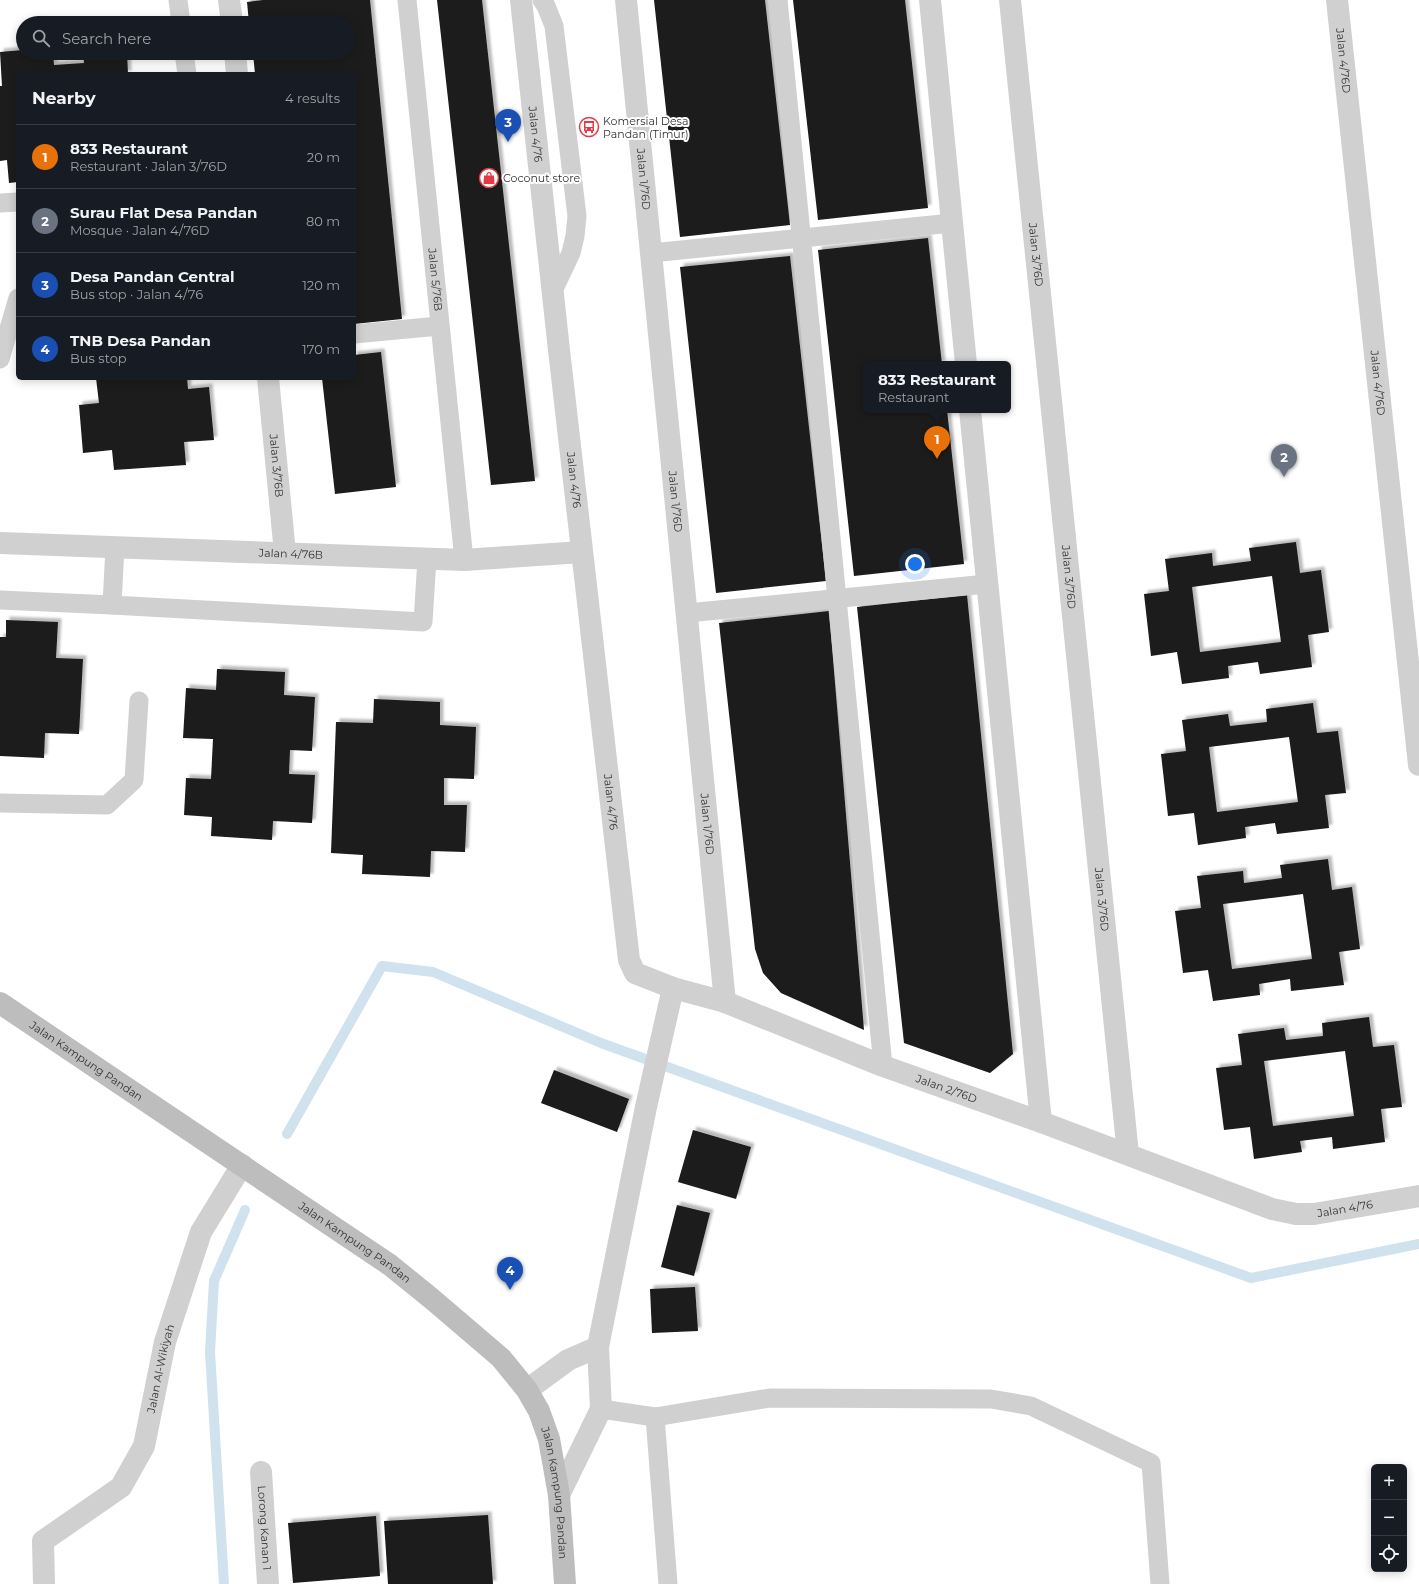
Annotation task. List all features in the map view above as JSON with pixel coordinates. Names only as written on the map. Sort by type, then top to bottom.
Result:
[{"type":"street","points":[[229,0],[231,16]]},
{"type":"street","name":"Jalan 4/76","points":[[521,0],[629,960]]},
{"type":"street","name":"Jalan 1/76D","points":[[626,0],[725,1002]]},
{"type":"street","points":[[930,0],[966,361]]},
{"type":"street","name":"Jalan 3/76D","points":[[1010,0],[1128,1154]]},
{"type":"street","name":"Jalan 4/76D","points":[[1337,0],[1419,765]]},
{"type":"street","points":[[236,60],[237,72]]},
{"type":"street","name":"Jalan 3/76B","points":[[268,380],[285,553]]},
{"type":"street","points":[[970,413],[1041,1122]]},
{"type":"street","name":"Jalan 4/76B","points":[[0,543],[464,560],[582,552]]},
{"type":"street","name":"Jalan 2/76D","points":[[629,960],[635,973],[673,988],[725,1002],[883,1066],[1041,1122],[1272,1209]]},
{"type":"street","points":[[559,1495],[601,1409],[598,1347],[646,1107],[673,988]]},
{"type":"street","name":"Jalan Kampung Pandan","points":[[0,1003],[390,1265],[432,1298],[501,1358],[527,1390],[539,1411],[549,1439],[559,1495],[565,1584]]},
{"type":"street","name":"Jalan Al-Wikiyah","points":[[44,1584],[42,1541],[121,1488],[144,1446],[165,1342],[202,1232],[242,1165]]},
{"type":"street","name":"Jalan 4/76","points":[[1272,1209],[1296,1214],[1314,1214],[1419,1196]]},
{"type":"street","points":[[527,1390],[568,1360],[598,1347]]},
{"type":"street","name":"Lorong Kanan 1","points":[[261,1472],[268,1584]]},
{"type":"lane","points":[[178,0],[180,16]]},
{"type":"lane","name":"Jalan 5/76B","points":[[406,0],[464,560]]},
{"type":"lane","points":[[542,0],[554,26],[577,216],[575,236],[571,253],[553,291]]},
{"type":"lane","points":[[778,0],[883,1066]]},
{"type":"lane","points":[[185,60],[187,72]]},
{"type":"lane","points":[[0,203],[16,202]]},
{"type":"lane","points":[[651,253],[952,223]]},
{"type":"lane","points":[[0,359],[16,305]]},
{"type":"lane","points":[[356,334],[439,326]]},
{"type":"lane","points":[[112,605],[116,547]]},
{"type":"lane","points":[[0,600],[424,622],[427,559]]},
{"type":"lane","points":[[687,613],[987,584]]},
{"type":"lane","points":[[0,803],[108,805],[134,780],[139,700]]},
{"type":"lane","points":[[601,1409],[656,1417],[770,1398],[991,1399],[1031,1406],[1151,1463],[1160,1584]]},
{"type":"lane","points":[[656,1417],[668,1584]]},
{"type":"building","points":[[263,0],[370,0],[402,319],[356,324],[356,72],[255,72],[254,60],[356,60],[356,16],[248,16],[247,2]]},
{"type":"building","points":[[437,0],[482,0],[535,481],[491,485]]},
{"type":"building","points":[[654,0],[765,0],[790,225],[680,237]]},
{"type":"building","points":[[793,0],[905,0],[928,208],[818,220]]},
{"type":"building","points":[[16,51],[16,60],[54,60],[54,65],[84,63],[84,60],[127,60],[128,72],[16,72],[16,182],[9,183],[7,160],[0,161],[0,86],[2,86],[0,52]]},
{"type":"building","points":[[928,238],[942,361],[863,361],[863,413],[947,413],[964,564],[854,576],[818,250]]},
{"type":"building","points":[[790,256],[826,581],[716,593],[680,267]]},
{"type":"building","points":[[381,352],[396,487],[335,494],[322,380],[356,380],[356,355]]},
{"type":"building","points":[[96,380],[187,380],[188,389],[209,387],[214,440],[184,442],[186,465],[114,470],[112,450],[83,453],[79,405],[99,403]]},
{"type":"building","points":[[1296,542],[1300,573],[1321,570],[1329,632],[1308,635],[1312,667],[1260,674],[1258,662],[1228,666],[1229,678],[1182,684],[1177,652],[1151,656],[1144,594],[1169,591],[1165,559],[1212,553],[1213,566],[1251,561],[1249,548]],"holes":[[[1272,576],[1281,642],[1200,652],[1192,587]]]},
{"type":"building","points":[[967,595],[1013,1054],[990,1073],[904,1043],[857,607]]},
{"type":"building","points":[[829,611],[864,1030],[781,993],[763,973],[755,949],[719,623]]},
{"type":"building","points":[[6,620],[58,622],[56,658],[83,659],[79,734],[45,733],[44,758],[0,756],[0,637],[6,637]]},
{"type":"building","points":[[217,669],[285,672],[284,695],[315,697],[312,751],[290,750],[289,774],[315,775],[312,823],[273,821],[272,840],[211,836],[212,817],[184,815],[186,778],[211,779],[213,739],[183,738],[186,688],[216,690]]},
{"type":"building","points":[[374,699],[440,702],[440,725],[476,727],[474,779],[444,778],[444,805],[467,805],[465,852],[431,851],[430,877],[362,874],[363,855],[331,853],[336,722],[373,723]]},
{"type":"building","points":[[1313,703],[1317,733],[1338,731],[1346,793],[1325,795],[1329,828],[1277,834],[1275,823],[1245,827],[1246,838],[1198,845],[1194,813],[1168,816],[1161,754],[1186,751],[1182,720],[1228,714],[1230,726],[1267,722],[1266,709]],"holes":[[[1289,737],[1298,802],[1217,812],[1209,747]]]},
{"type":"building","points":[[1328,859],[1332,890],[1352,887],[1360,949],[1339,952],[1344,985],[1291,991],[1290,979],[1259,984],[1260,995],[1213,1001],[1208,970],[1183,973],[1175,911],[1201,908],[1197,876],[1243,871],[1244,883],[1282,878],[1280,865]],"holes":[[[1303,894],[1312,959],[1232,969],[1223,904]]]},
{"type":"building","points":[[1369,1017],[1373,1047],[1394,1045],[1402,1107],[1381,1109],[1385,1142],[1333,1149],[1332,1137],[1300,1141],[1302,1152],[1254,1159],[1250,1127],[1224,1130],[1216,1068],[1242,1065],[1238,1034],[1284,1028],[1286,1040],[1323,1036],[1322,1023]],"holes":[[[1345,1051],[1354,1116],[1273,1126],[1264,1061]]]},
{"type":"building","points":[[554,1070],[629,1099],[617,1132],[541,1103]]},
{"type":"building","points":[[693,1130],[751,1147],[736,1199],[678,1182]]},
{"type":"building","points":[[677,1205],[710,1213],[694,1276],[661,1267]]},
{"type":"building","points":[[695,1287],[698,1331],[652,1333],[650,1289]]},
{"type":"building","points":[[488,1515],[493,1584],[388,1584],[384,1521]]},
{"type":"building","points":[[376,1516],[380,1576],[293,1583],[288,1523]]},
{"type":"waterway","points":[[287,1134],[382,966],[433,972],[601,1043],[1251,1278],[1419,1244]]},
{"type":"waterway","points":[[224,1584],[210,1352],[214,1281],[245,1210]]},
{"type":"place","name":"Komersial Desa Pandan (Timur)","points":[[589,127]]},
{"type":"place","name":"Desa Pandan Central","points":[[508,142]]},
{"type":"place","name":"Coconut store","points":[[489,178]]},
{"type":"place","name":"833 Restaurant","points":[[937,459]]},
{"type":"place","name":"Surau Flat Desa Pandan","points":[[1284,477]]},
{"type":"place","name":"TNB Desa Pandan","points":[[510,1290]]}]
